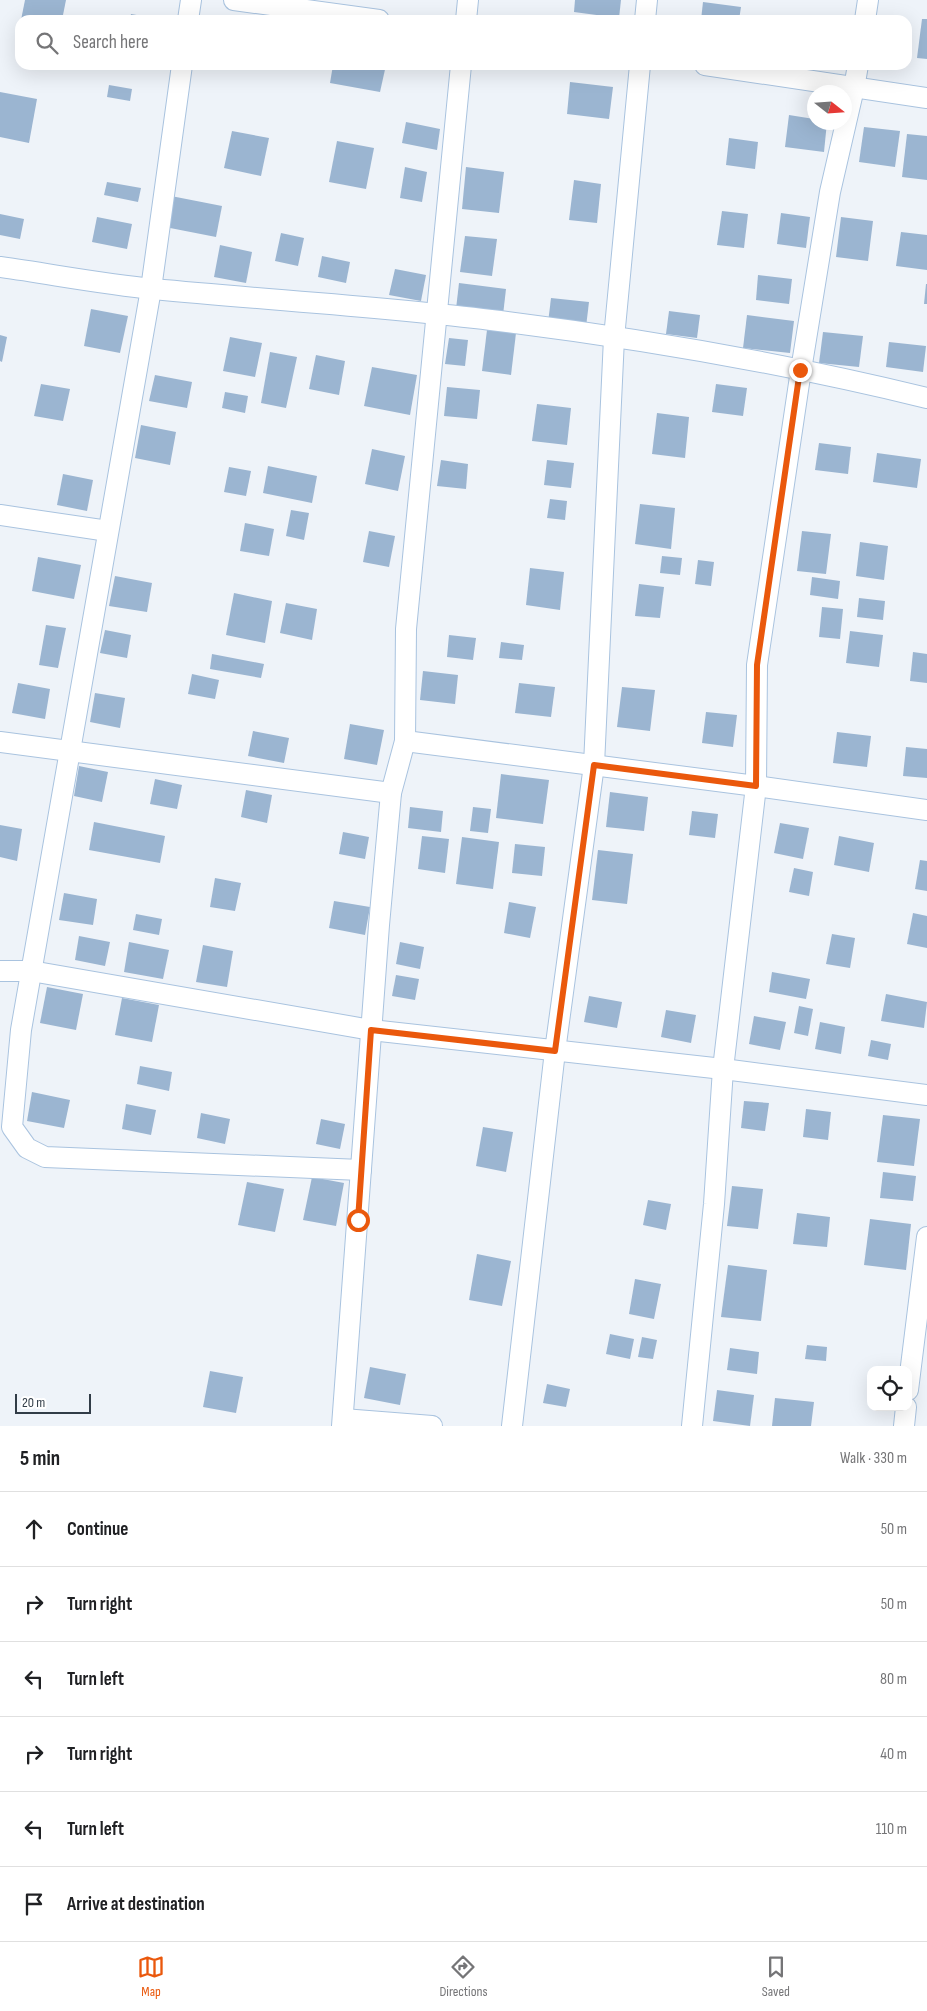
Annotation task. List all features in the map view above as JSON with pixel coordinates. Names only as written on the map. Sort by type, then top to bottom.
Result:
[{"type":"street","points":[[189,15],[191,0]]},
{"type":"street","points":[[234,0],[344,15]]},
{"type":"street","points":[[466,15],[468,0]]},
{"type":"street","points":[[646,15],[647,0]]},
{"type":"street","points":[[866,15],[868,0]]},
{"type":"street","points":[[181,70],[151,289],[21,1030],[12,1127],[27,1148],[45,1157],[361,1170]]},
{"type":"street","points":[[432,1426],[343,1422],[371,1030],[391,793],[405,741],[406,629],[462,70]]},
{"type":"street","points":[[512,1426],[555,1051],[594,765],[614,338],[640,70]]},
{"type":"street","points":[[737,70],[927,98]]},
{"type":"street","points":[[692,1426],[714,1204],[723,1069],[756,786],[757,665],[800,370],[830,192],[857,70]]},
{"type":"street","points":[[0,266],[151,289],[490,320],[664,345],[841,377],[927,398]]},
{"type":"street","points":[[0,515],[108,531]]},
{"type":"street","points":[[405,741],[927,810]]},
{"type":"street","points":[[0,742],[391,793]]},
{"type":"street","points":[[0,971],[31,971],[371,1030],[723,1069],[927,1095]]},
{"type":"street","points":[[911,1366],[927,1237]]},
{"type":"street","points":[[904,1426],[906,1411]]},
{"type":"building","points":[[25,0],[66,0],[63,15],[22,15]]},
{"type":"building","points":[[575,0],[621,0],[619,15],[596,15],[574,12]]},
{"type":"building","points":[[703,2],[741,7],[740,15],[702,15]]},
{"type":"building","points":[[922,19],[927,19],[927,59],[917,58]]},
{"type":"building","points":[[332,70],[385,70],[380,92],[330,83]]},
{"type":"building","points":[[570,82],[613,87],[609,119],[567,114]]},
{"type":"building","points":[[109,85],[132,89],[130,101],[107,97]]},
{"type":"building","points":[[0,92],[37,99],[29,143],[0,137]]},
{"type":"building","points":[[789,115],[807,118],[807,130],[826,130],[824,152],[785,147]]},
{"type":"building","points":[[406,122],[440,129],[437,150],[402,143]]},
{"type":"building","points":[[864,127],[900,131],[895,167],[859,162]]},
{"type":"building","points":[[232,131],[269,138],[261,176],[224,168]]},
{"type":"building","points":[[907,134],[927,136],[927,180],[902,177]]},
{"type":"building","points":[[729,138],[758,142],[755,169],[726,165]]},
{"type":"building","points":[[337,141],[374,148],[366,189],[329,182]]},
{"type":"building","points":[[405,167],[427,172],[422,202],[400,198]]},
{"type":"building","points":[[466,167],[504,172],[499,213],[462,209]]},
{"type":"building","points":[[574,180],[601,184],[597,223],[569,220]]},
{"type":"building","points":[[107,182],[141,188],[138,202],[104,195]]},
{"type":"building","points":[[171,196],[222,206],[216,237],[165,227]]},
{"type":"building","points":[[722,211],[748,214],[744,248],[717,245]]},
{"type":"building","points":[[781,213],[810,217],[806,248],[777,244]]},
{"type":"building","points":[[0,214],[24,219],[20,239],[0,235]]},
{"type":"building","points":[[97,217],[132,224],[127,249],[92,242]]},
{"type":"building","points":[[841,217],[873,221],[868,261],[836,257]]},
{"type":"building","points":[[901,232],[927,235],[927,270],[896,266]]},
{"type":"building","points":[[281,233],[304,238],[298,266],[275,261]]},
{"type":"building","points":[[465,236],[497,239],[492,276],[460,272]]},
{"type":"building","points":[[220,245],[252,252],[246,283],[214,277]]},
{"type":"building","points":[[322,256],[350,262],[346,283],[318,277]]},
{"type":"building","points":[[395,269],[426,275],[421,301],[389,295]]},
{"type":"building","points":[[758,275],[792,279],[789,304],[756,300]]},
{"type":"building","points":[[459,283],[506,289],[503,315],[456,309]]},
{"type":"building","points":[[926,284],[927,304],[924,304]]},
{"type":"building","points":[[551,298],[589,302],[586,327],[548,323]]},
{"type":"building","points":[[91,309],[128,316],[120,353],[84,346]]},
{"type":"building","points":[[669,311],[700,315],[697,338],[666,334]]},
{"type":"building","points":[[747,315],[794,321],[790,353],[743,348]]},
{"type":"building","points":[[487,330],[516,333],[511,375],[482,371]]},
{"type":"building","points":[[823,332],[863,336],[859,367],[819,363]]},
{"type":"building","points":[[0,335],[7,337],[2,362],[0,361]]},
{"type":"building","points":[[230,337],[262,343],[255,377],[223,371]]},
{"type":"building","points":[[449,338],[468,340],[465,366],[445,364]]},
{"type":"building","points":[[889,342],[926,346],[923,372],[886,367]]},
{"type":"building","points":[[270,352],[297,357],[286,408],[261,403]]},
{"type":"building","points":[[316,355],[345,361],[339,395],[309,389]]},
{"type":"building","points":[[372,367],[417,375],[410,415],[364,406]]},
{"type":"building","points":[[155,375],[192,382],[187,408],[149,401]]},
{"type":"building","points":[[41,384],[70,389],[63,421],[34,416]]},
{"type":"building","points":[[716,384],[747,388],[743,416],[712,412]]},
{"type":"building","points":[[447,387],[480,390],[477,419],[444,416]]},
{"type":"building","points":[[225,392],[248,396],[245,413],[222,408]]},
{"type":"building","points":[[537,404],[571,408],[567,445],[532,441]]},
{"type":"building","points":[[657,413],[689,417],[685,458],[652,454]]},
{"type":"building","points":[[141,425],[176,432],[170,465],[135,458]]},
{"type":"building","points":[[819,443],[851,447],[848,474],[815,470]]},
{"type":"building","points":[[372,449],[405,456],[398,491],[365,484]]},
{"type":"building","points":[[877,453],[921,459],[917,488],[873,482]]},
{"type":"building","points":[[441,460],[468,464],[466,489],[437,486]]},
{"type":"building","points":[[547,460],[574,463],[571,488],[544,485]]},
{"type":"building","points":[[268,466],[317,476],[312,503],[263,493]]},
{"type":"building","points":[[229,467],[251,471],[246,496],[224,492]]},
{"type":"building","points":[[63,474],[93,480],[87,511],[57,505]]},
{"type":"building","points":[[550,499],[567,501],[565,520],[547,518]]},
{"type":"building","points":[[640,504],[675,508],[671,549],[635,544]]},
{"type":"building","points":[[291,510],[309,513],[304,540],[286,536]]},
{"type":"building","points":[[245,523],[274,529],[269,556],[240,551]]},
{"type":"building","points":[[369,531],[395,536],[389,567],[363,562]]},
{"type":"building","points":[[802,531],[831,534],[826,574],[797,571]]},
{"type":"building","points":[[860,542],[888,546],[884,580],[856,576]]},
{"type":"building","points":[[662,556],[682,558],[680,575],[660,573]]},
{"type":"building","points":[[38,557],[81,565],[74,599],[32,591]]},
{"type":"building","points":[[698,560],[714,562],[711,586],[695,584]]},
{"type":"building","points":[[530,568],[564,572],[560,610],[526,605]]},
{"type":"building","points":[[115,576],[152,583],[147,612],[109,606]]},
{"type":"building","points":[[812,577],[840,581],[838,599],[810,595]]},
{"type":"building","points":[[639,584],[664,587],[660,618],[635,616]]},
{"type":"building","points":[[234,593],[272,601],[265,643],[226,635]]},
{"type":"building","points":[[859,598],[885,601],[883,620],[857,617]]},
{"type":"building","points":[[286,603],[317,609],[312,640],[280,633]]},
{"type":"building","points":[[822,607],[843,609],[840,639],[819,637]]},
{"type":"building","points":[[46,625],[66,628],[58,668],[39,665]]},
{"type":"building","points":[[105,630],[131,635],[127,658],[100,653]]},
{"type":"building","points":[[850,631],[883,635],[879,667],[846,663]]},
{"type":"building","points":[[449,635],[476,638],[473,660],[447,657]]},
{"type":"building","points":[[501,642],[524,645],[522,660],[499,658]]},
{"type":"building","points":[[913,652],[927,654],[927,683],[910,681]]},
{"type":"building","points":[[212,654],[264,664],[261,678],[210,669]]},
{"type":"building","points":[[423,671],[458,675],[455,704],[420,700]]},
{"type":"building","points":[[192,674],[219,680],[215,699],[188,694]]},
{"type":"building","points":[[18,683],[50,689],[45,719],[12,713]]},
{"type":"building","points":[[519,683],[555,687],[551,717],[515,713]]},
{"type":"building","points":[[622,687],[655,690],[650,731],[617,727]]},
{"type":"building","points":[[95,693],[125,698],[120,728],[90,722]]},
{"type":"building","points":[[706,712],[737,715],[733,747],[702,743]]},
{"type":"building","points":[[350,724],[384,730],[377,765],[344,759]]},
{"type":"building","points":[[253,731],[289,738],[284,763],[248,756]]},
{"type":"building","points":[[837,732],[871,736],[867,767],[833,763]]},
{"type":"building","points":[[906,747],[927,749],[927,778],[903,776]]},
{"type":"building","points":[[79,766],[108,772],[102,802],[74,796]]},
{"type":"building","points":[[501,774],[549,780],[543,824],[496,818]]},
{"type":"building","points":[[155,779],[182,785],[177,809],[150,804]]},
{"type":"building","points":[[246,790],[272,795],[267,823],[241,817]]},
{"type":"building","points":[[610,792],[648,797],[644,831],[606,827]]},
{"type":"building","points":[[410,807],[443,811],[441,832],[408,828]]},
{"type":"building","points":[[473,807],[491,809],[488,833],[470,831]]},
{"type":"building","points":[[692,811],[718,814],[715,838],[689,835]]},
{"type":"building","points":[[94,822],[165,836],[160,863],[89,850]]},
{"type":"building","points":[[780,823],[809,828],[803,859],[774,853]]},
{"type":"building","points":[[0,825],[22,829],[17,861],[0,857]]},
{"type":"building","points":[[343,832],[369,837],[365,859],[339,854]]},
{"type":"building","points":[[422,836],[449,839],[445,873],[418,869]]},
{"type":"building","points":[[839,836],[874,843],[869,872],[834,865]]},
{"type":"building","points":[[462,837],[499,842],[493,889],[456,884]]},
{"type":"building","points":[[515,844],[545,847],[542,876],[512,873]]},
{"type":"building","points":[[598,850],[633,854],[627,904],[592,900]]},
{"type":"building","points":[[920,860],[927,861],[927,891],[915,889]]},
{"type":"building","points":[[794,868],[813,872],[809,896],[789,892]]},
{"type":"building","points":[[215,878],[241,883],[235,911],[210,907]]},
{"type":"building","points":[[64,893],[97,899],[93,925],[59,920]]},
{"type":"building","points":[[334,901],[370,907],[365,935],[329,928]]},
{"type":"building","points":[[509,902],[536,907],[530,938],[504,933]]},
{"type":"building","points":[[913,913],[927,916],[927,948],[907,944]]},
{"type":"building","points":[[136,914],[162,919],[159,935],[133,930]]},
{"type":"building","points":[[832,934],[855,938],[850,968],[826,964]]},
{"type":"building","points":[[79,936],[110,942],[105,966],[75,960]]},
{"type":"building","points":[[129,942],[169,950],[163,979],[124,972]]},
{"type":"building","points":[[400,942],[424,947],[420,969],[396,964]]},
{"type":"building","points":[[203,945],[233,951],[227,987],[196,982]]},
{"type":"building","points":[[772,972],[810,979],[806,999],[769,992]]},
{"type":"building","points":[[396,975],[419,979],[415,1000],[392,996]]},
{"type":"building","points":[[47,987],[83,994],[76,1030],[40,1023]]},
{"type":"building","points":[[886,994],[927,1002],[924,1028],[881,1021]]},
{"type":"building","points":[[589,996],[622,1002],[617,1028],[584,1022]]},
{"type":"building","points":[[122,998],[159,1005],[152,1042],[115,1035]]},
{"type":"building","points":[[799,1006],[813,1009],[808,1036],[794,1033]]},
{"type":"building","points":[[666,1010],[696,1015],[691,1043],[661,1037]]},
{"type":"building","points":[[754,1016],[786,1022],[780,1050],[749,1044]]},
{"type":"building","points":[[820,1022],[845,1027],[841,1054],[815,1049]]},
{"type":"building","points":[[871,1040],[891,1044],[888,1060],[868,1056]]},
{"type":"building","points":[[140,1066],[172,1072],[169,1091],[137,1084]]},
{"type":"building","points":[[32,1092],[70,1100],[64,1128],[27,1121]]},
{"type":"building","points":[[744,1101],[769,1103],[765,1131],[741,1128]]},
{"type":"building","points":[[126,1104],[156,1110],[151,1135],[122,1129]]},
{"type":"building","points":[[806,1109],[831,1112],[828,1140],[803,1137]]},
{"type":"building","points":[[201,1113],[230,1119],[225,1144],[197,1138]]},
{"type":"building","points":[[883,1115],[920,1119],[914,1166],[877,1162]]},
{"type":"building","points":[[321,1119],[345,1124],[340,1149],[316,1144]]},
{"type":"building","points":[[483,1127],[513,1132],[506,1172],[476,1166]]},
{"type":"building","points":[[883,1172],[916,1176],[913,1201],[880,1198]]},
{"type":"building","points":[[312,1177],[344,1183],[336,1226],[303,1220]]},
{"type":"building","points":[[247,1182],[284,1189],[275,1232],[238,1225]]},
{"type":"building","points":[[732,1186],[763,1189],[758,1229],[727,1226]]},
{"type":"building","points":[[648,1200],[671,1204],[666,1230],[643,1225]]},
{"type":"building","points":[[797,1213],[830,1217],[827,1247],[793,1244]]},
{"type":"building","points":[[870,1219],[911,1224],[906,1270],[864,1265]]},
{"type":"building","points":[[477,1254],[511,1261],[502,1306],[469,1300]]},
{"type":"building","points":[[728,1265],[767,1270],[761,1321],[721,1317]]},
{"type":"building","points":[[635,1279],[661,1284],[654,1319],[629,1314]]},
{"type":"building","points":[[610,1334],[634,1339],[630,1359],[606,1354]]},
{"type":"building","points":[[642,1337],[657,1340],[653,1359],[638,1357]]},
{"type":"building","points":[[807,1345],[827,1347],[826,1361],[805,1359]]},
{"type":"building","points":[[730,1348],[759,1352],[757,1374],[727,1370]]},
{"type":"building","points":[[370,1367],[406,1374],[400,1405],[364,1398]]},
{"type":"building","points":[[210,1371],[243,1377],[236,1413],[203,1407]]},
{"type":"building","points":[[547,1384],[570,1389],[566,1407],[543,1403]]},
{"type":"building","points":[[717,1390],[754,1395],[750,1426],[713,1421]]},
{"type":"building","points":[[775,1398],[814,1402],[811,1426],[772,1426]]},
{"type":"route","points":[[358,1220],[371,1030],[555,1051],[594,765],[756,786],[757,665],[800,370]]}]
